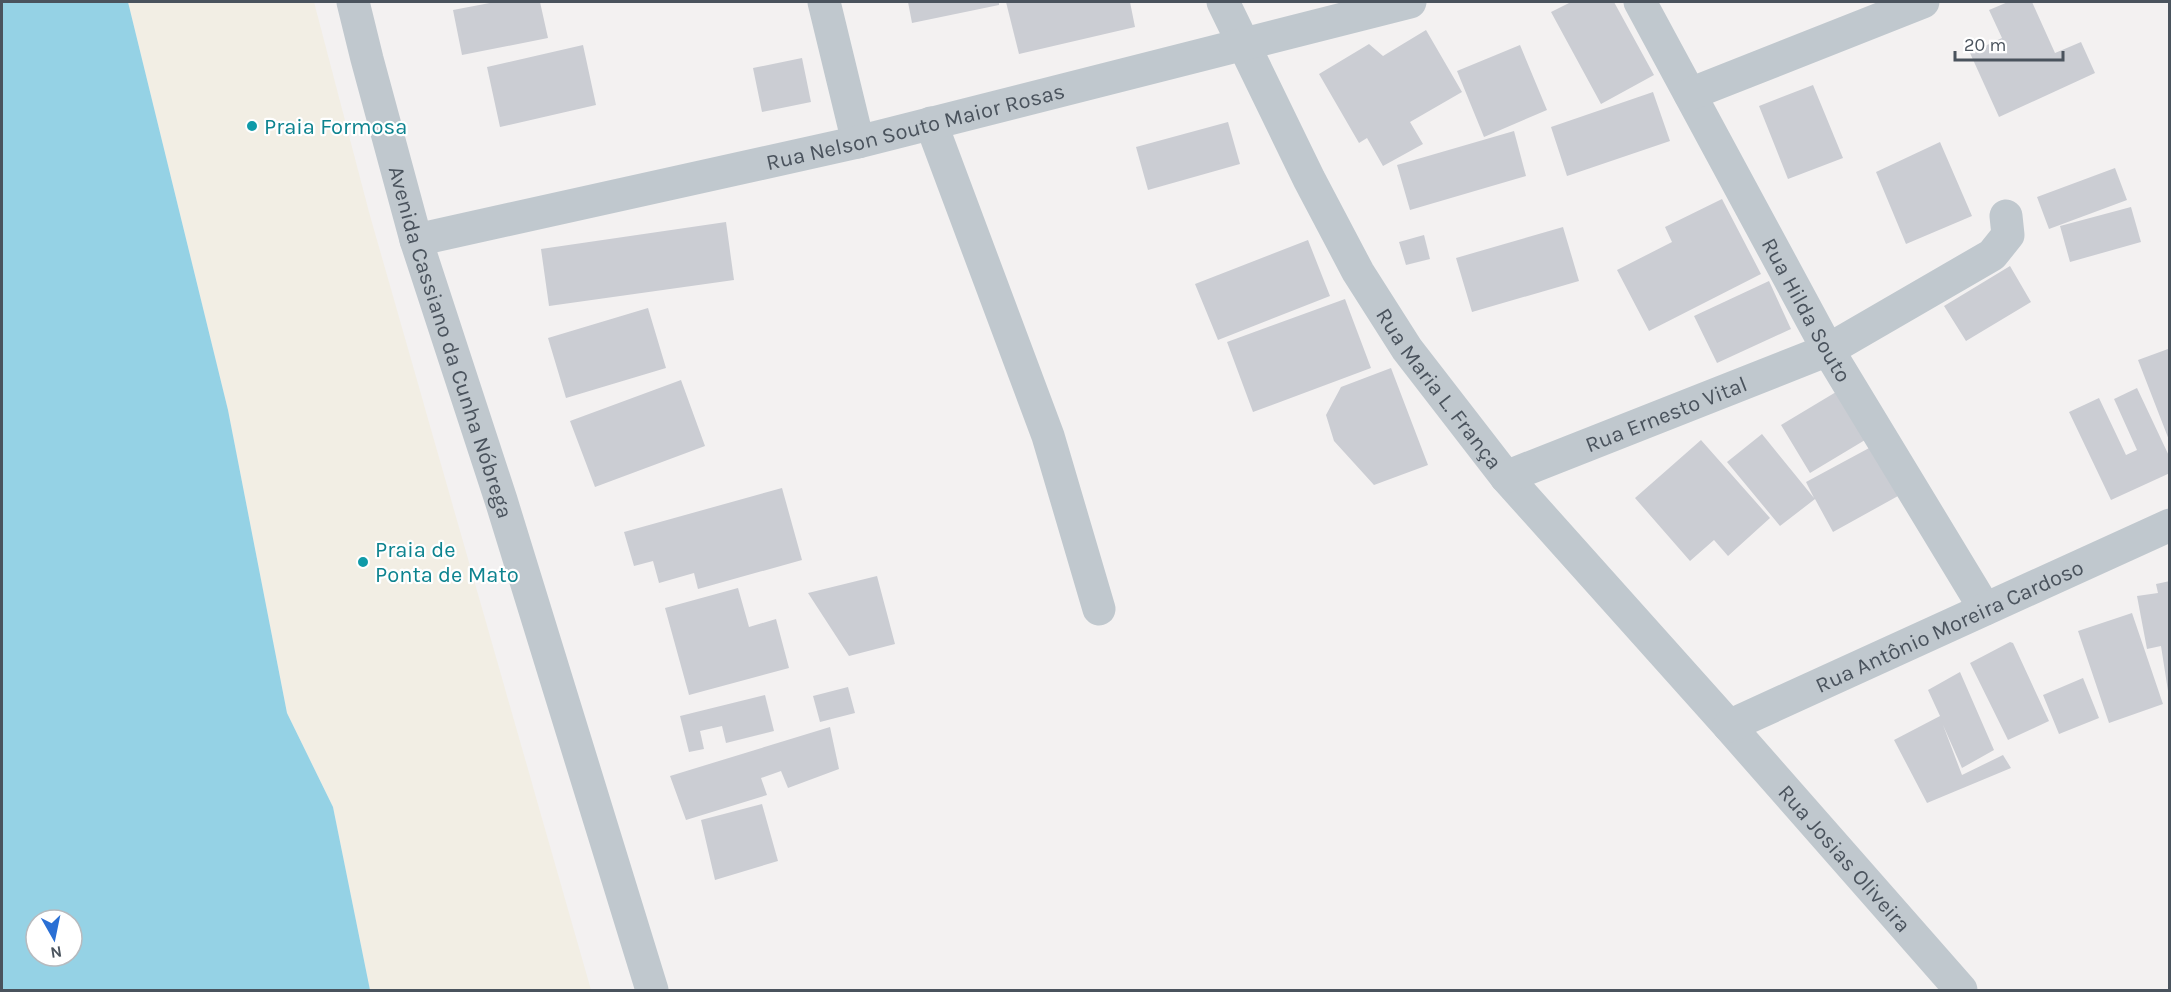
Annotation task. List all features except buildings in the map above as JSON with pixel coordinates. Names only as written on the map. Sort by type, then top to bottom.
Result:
[{"type":"street","name":"Avenida Cassiano da Cunha Nóbrega","points":[[353,2],[416,240],[505,511],[652,990]]},
{"type":"street","points":[[824,2],[858,142]]},
{"type":"street","name":"Rua Maria L. França","points":[[1223,2],[1309,179],[1358,272],[1407,349],[1506,477],[1729,726]]},
{"type":"street","name":"Rua Nelson Souto Maior Rosas","points":[[416,240],[858,142],[1410,2]]},
{"type":"street","name":"Rua Hilda Souto","points":[[1640,2],[1828,350],[1985,609]]},
{"type":"street","points":[[1690,94],[1923,2]]},
{"type":"street","points":[[931,123],[1048,436],[1099,609]]},
{"type":"street","name":"Rua Ernesto Vital","points":[[1506,477],[1828,350],[1992,255],[2008,235],[2006,216]]},
{"type":"street","name":"Rua Antônio Moreira Cardoso","points":[[1729,726],[2169,525]]},
{"type":"street","name":"Rua Josias Oliveira","points":[[1729,726],[1961,990]]},
{"type":"sand","name":"Praia de Ponta de Mato","points":[[128,2],[314,2],[369,212],[591,990],[370,990],[333,807],[287,713],[228,410]]},
{"type":"water","points":[[2,2],[128,2],[228,410],[287,713],[333,807],[370,990],[2,990]]},
{"type":"place","name":"Praia Formosa","points":[[252,126]]},
{"type":"place","name":"Praia de Ponta de Mato","points":[[363,562]]}]
